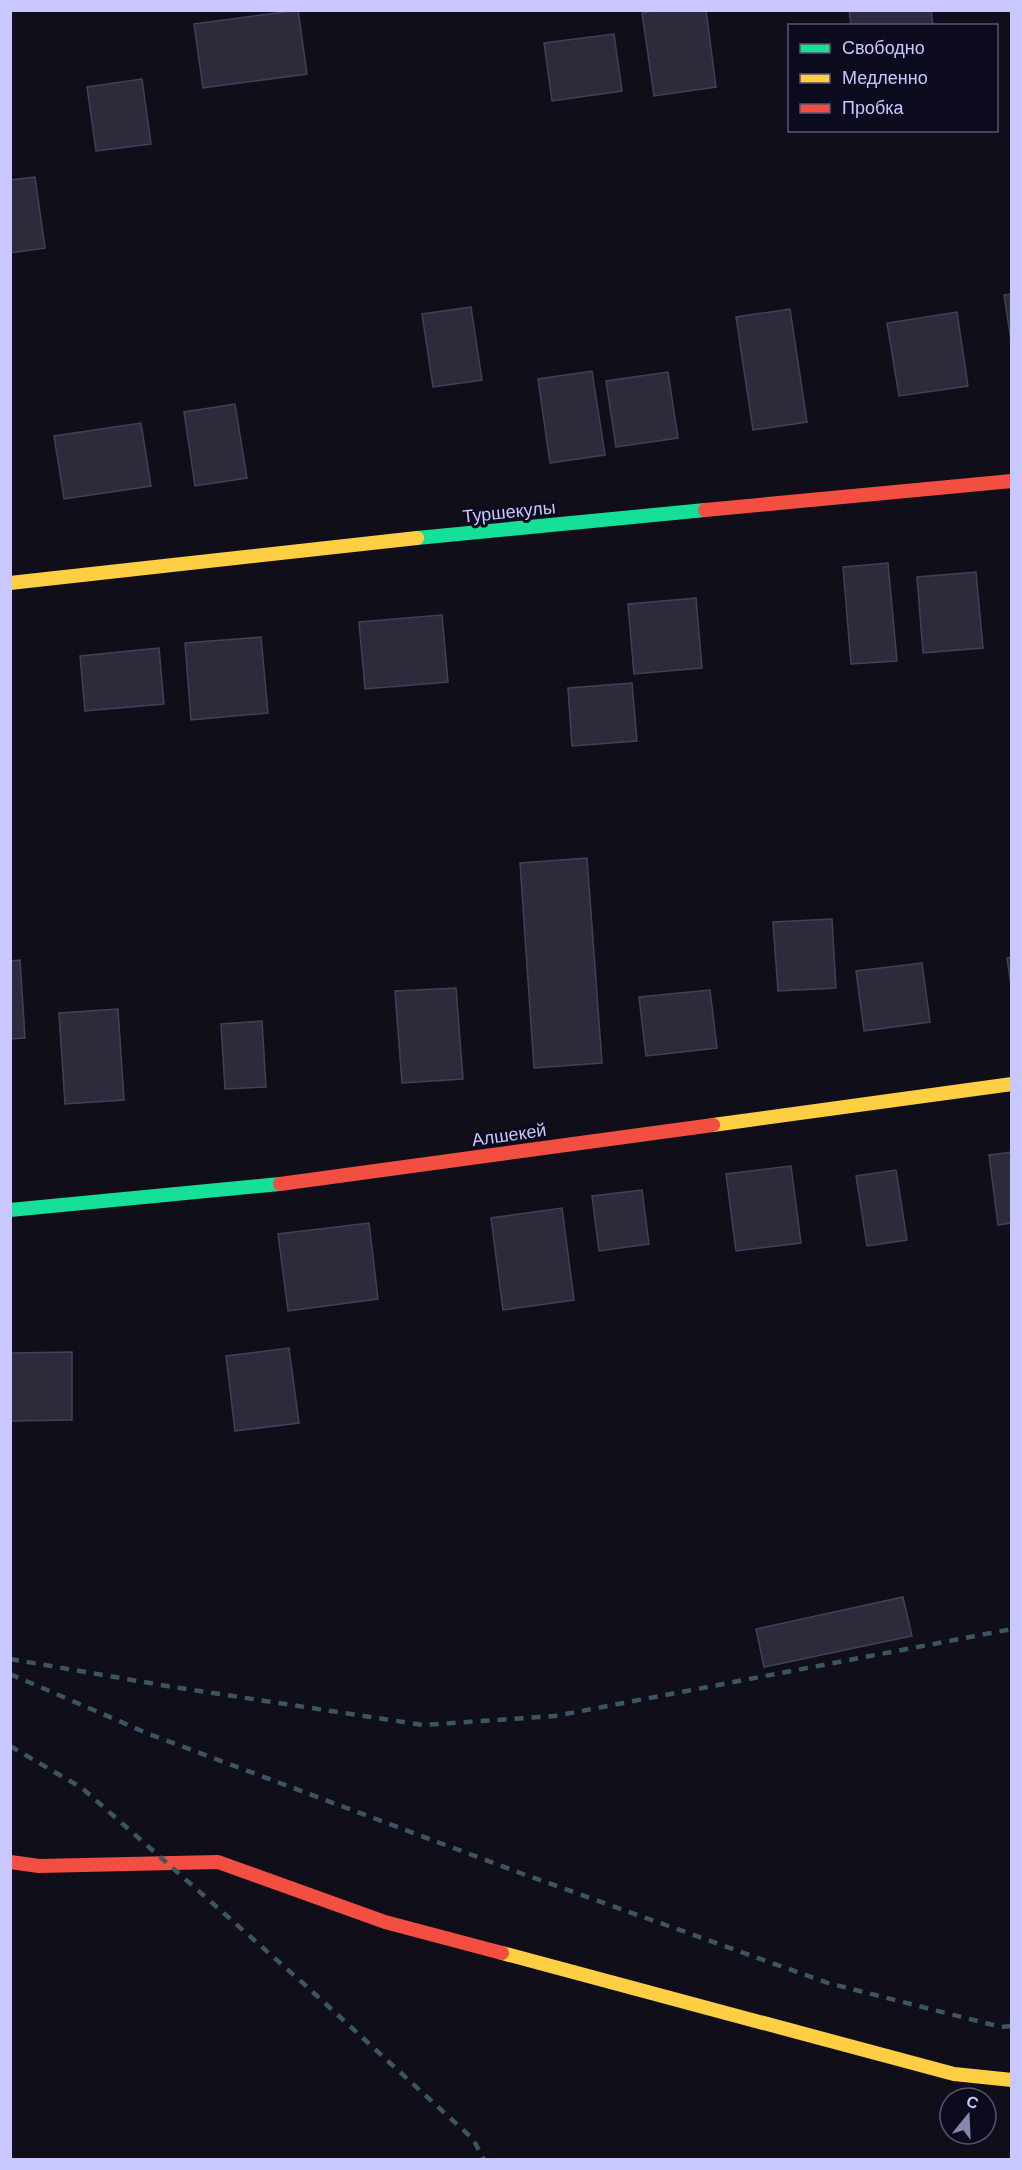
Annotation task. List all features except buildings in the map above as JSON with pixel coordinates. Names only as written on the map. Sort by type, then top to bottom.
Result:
[{"type":"street","name":"Туршекулы","points":[[10,583],[408,539],[1011,481]]},
{"type":"street","name":"Алшекей","points":[[10,1210],[275,1185],[1011,1084]]},
{"type":"street","points":[[10,1862],[39,1866],[218,1862],[385,1922],[954,2074],[1011,2080]]},
{"type":"railway","points":[[10,1659],[167,1686],[423,1725],[555,1716],[1012,1629]]},
{"type":"railway","points":[[10,1674],[149,1734],[523,1874],[828,1983],[1001,2027],[1012,2026]]},
{"type":"railway","points":[[10,1746],[82,1788],[304,1984],[473,2139],[484,2160]]},
{"type":"traffic: fast","points":[[417,538],[705,510]]},
{"type":"traffic: fast","points":[[10,1210],[280,1184]]},
{"type":"traffic: slow","points":[[10,583],[417,538]]},
{"type":"traffic: slow","points":[[713,1125],[1012,1084]]},
{"type":"traffic: slow","points":[[502,1953],[954,2074],[1012,2080]]},
{"type":"traffic: jam","points":[[705,510],[1012,481]]},
{"type":"traffic: jam","points":[[280,1184],[713,1125]]},
{"type":"traffic: jam","points":[[10,1862],[39,1866],[218,1862],[385,1922],[502,1953]]}]
